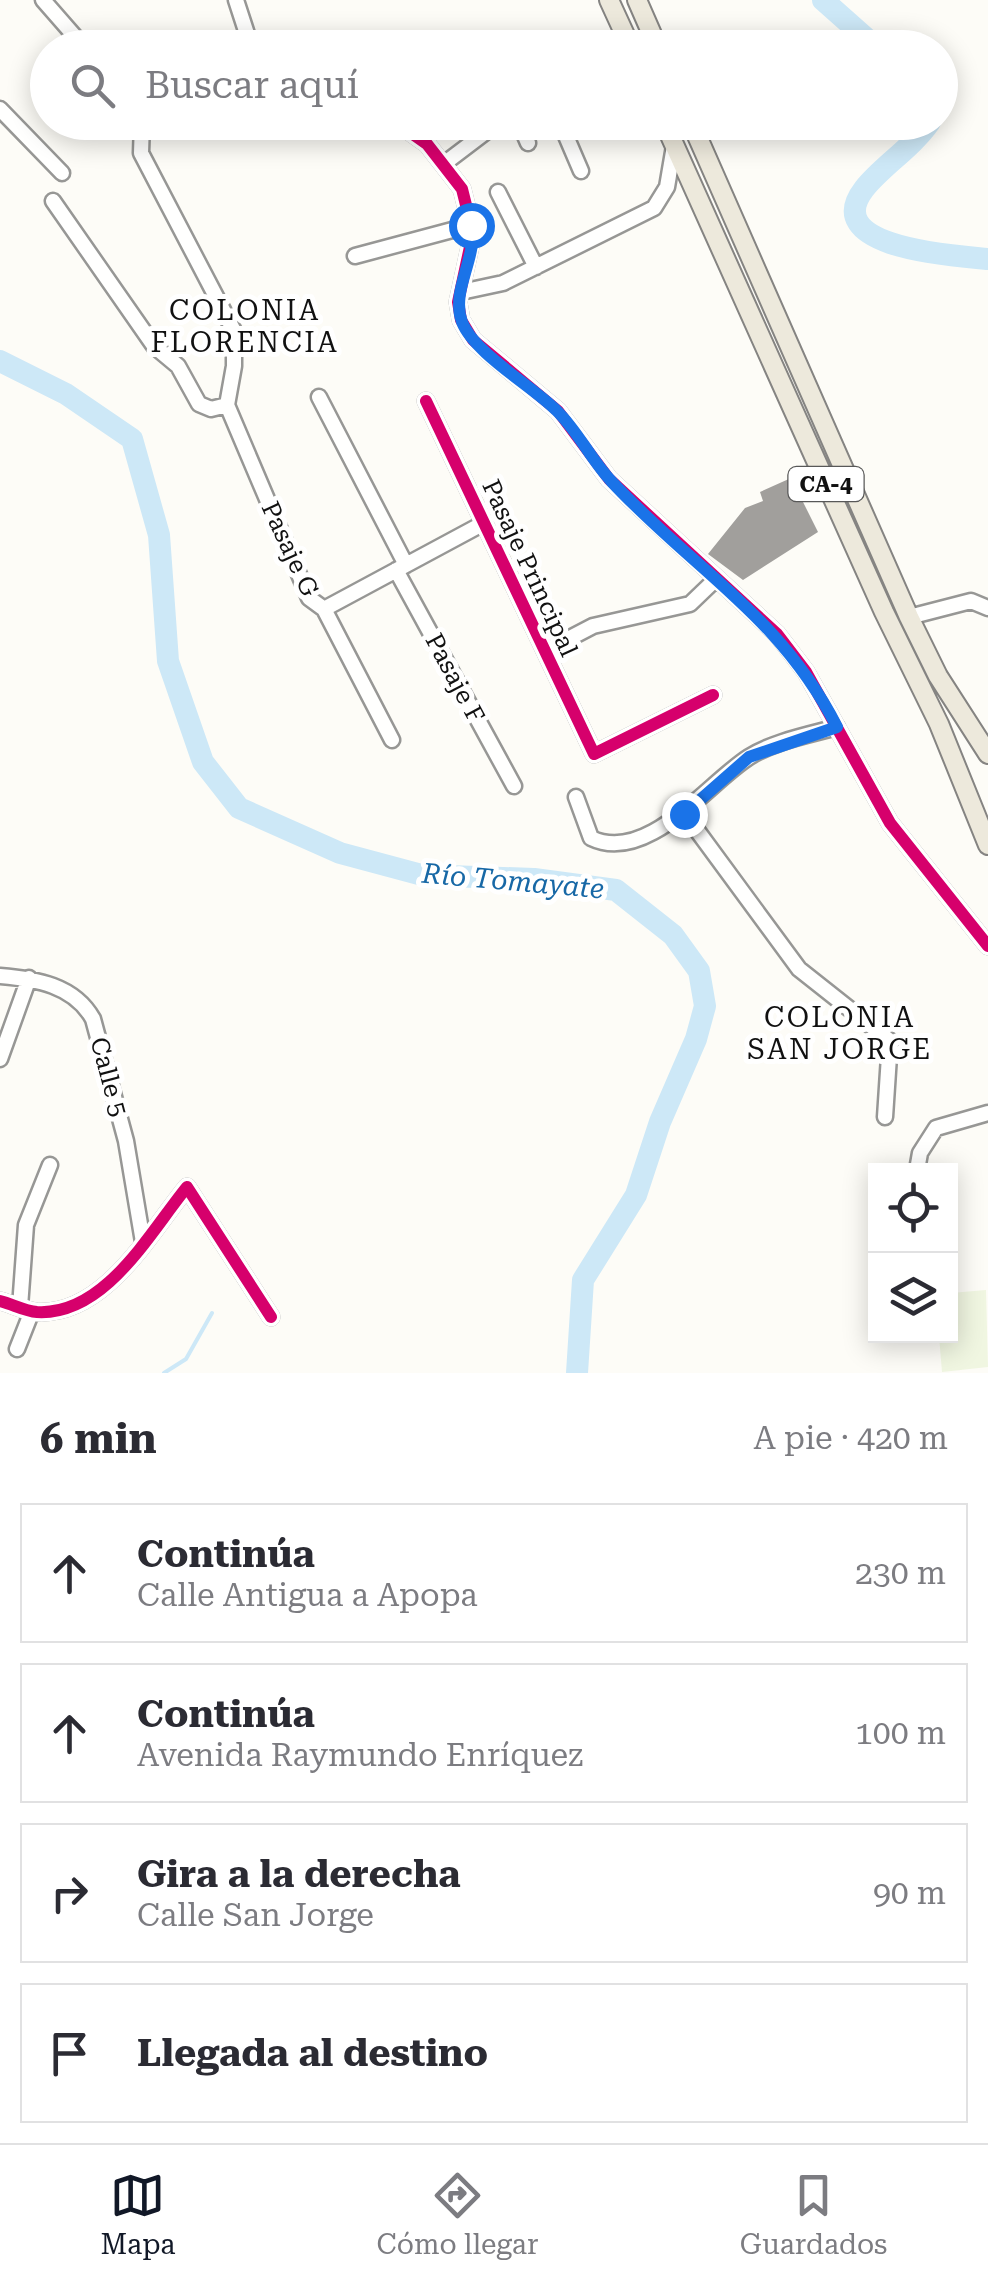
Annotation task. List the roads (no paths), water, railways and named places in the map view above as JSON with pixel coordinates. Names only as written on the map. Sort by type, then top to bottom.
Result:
[{"type":"main road","points":[[609,0],[622,30]]},
{"type":"main road","points":[[637,0],[650,30]]},
{"type":"main road","name":"CA-4","points":[[672,140],[884,612],[939,724],[988,846]]},
{"type":"main road","name":"CA-4","points":[[699,140],[909,618],[938,676],[988,754]]},
{"type":"street","points":[[43,0],[70,30]]},
{"type":"street","points":[[236,0],[246,30]]},
{"type":"street","points":[[0,108],[30,139]]},
{"type":"street","points":[[31,140],[62,173]]},
{"type":"street","points":[[54,202],[154,346],[178,366],[200,404],[212,409],[227,404],[234,366],[234,331],[140,153],[141,140]]},
{"type":"street","points":[[421,140],[445,163],[462,190],[471,225],[460,292],[460,320],[473,340],[558,412],[609,479],[777,634],[806,672],[890,823],[988,946]]},
{"type":"street","points":[[445,163],[475,140]]},
{"type":"street","points":[[568,140],[581,171]]},
{"type":"street","points":[[460,292],[489,288],[654,208],[667,187],[674,145]]},
{"type":"street","points":[[498,192],[536,267]]},
{"type":"street","points":[[354,256],[471,225]]},
{"type":"street","name":"Pasaje F","points":[[320,397],[401,568],[514,786]]},
{"type":"street","name":"Pasaje Principal","points":[[426,401],[594,754],[713,695]]},
{"type":"street","name":"Pasaje G","points":[[227,404],[308,598],[324,609],[392,740]]},
{"type":"street","points":[[324,609],[484,522]]},
{"type":"street","points":[[545,651],[593,626],[690,604],[716,579]]},
{"type":"street","points":[[909,618],[971,600],[988,608]]},
{"type":"street","points":[[576,797],[591,838],[603,844],[630,840],[684,814],[749,757],[837,727]]},
{"type":"street","points":[[684,814],[799,970],[890,1041],[886,1117]]},
{"type":"street","name":"Calle 5","points":[[0,976],[29,978],[71,995],[93,1019],[122,1124],[143,1242]]},
{"type":"street","points":[[0,1059],[29,978]]},
{"type":"street","points":[[918,1163],[936,1128],[988,1113]]},
{"type":"street","points":[[17,1349],[26,1309],[26,1226],[50,1165]]},
{"type":"street","points":[[0,1301],[26,1309],[80,1303],[118,1272],[187,1187],[270,1317]]},
{"type":"waterway","points":[[823,0],[857,30]]},
{"type":"waterway","points":[[915,140],[864,189],[855,209],[860,225],[875,237],[898,245],[988,259]]},
{"type":"waterway","name":"Río Tomayate","points":[[0,361],[66,394],[132,439],[159,535],[168,661],[203,762],[239,808],[340,853],[422,875],[534,879],[616,890],[673,935],[699,971],[705,1006],[696,1039],[660,1122],[636,1195],[583,1280],[577,1373]]},
{"type":"waterway","points":[[164,1373],[186,1359],[212,1313]]},
{"type":"district","name":"COLONIA FLORENCIA","points":[[245,326]]},
{"type":"district","name":"COLONIA SAN JORGE","points":[[840,1033]]}]
